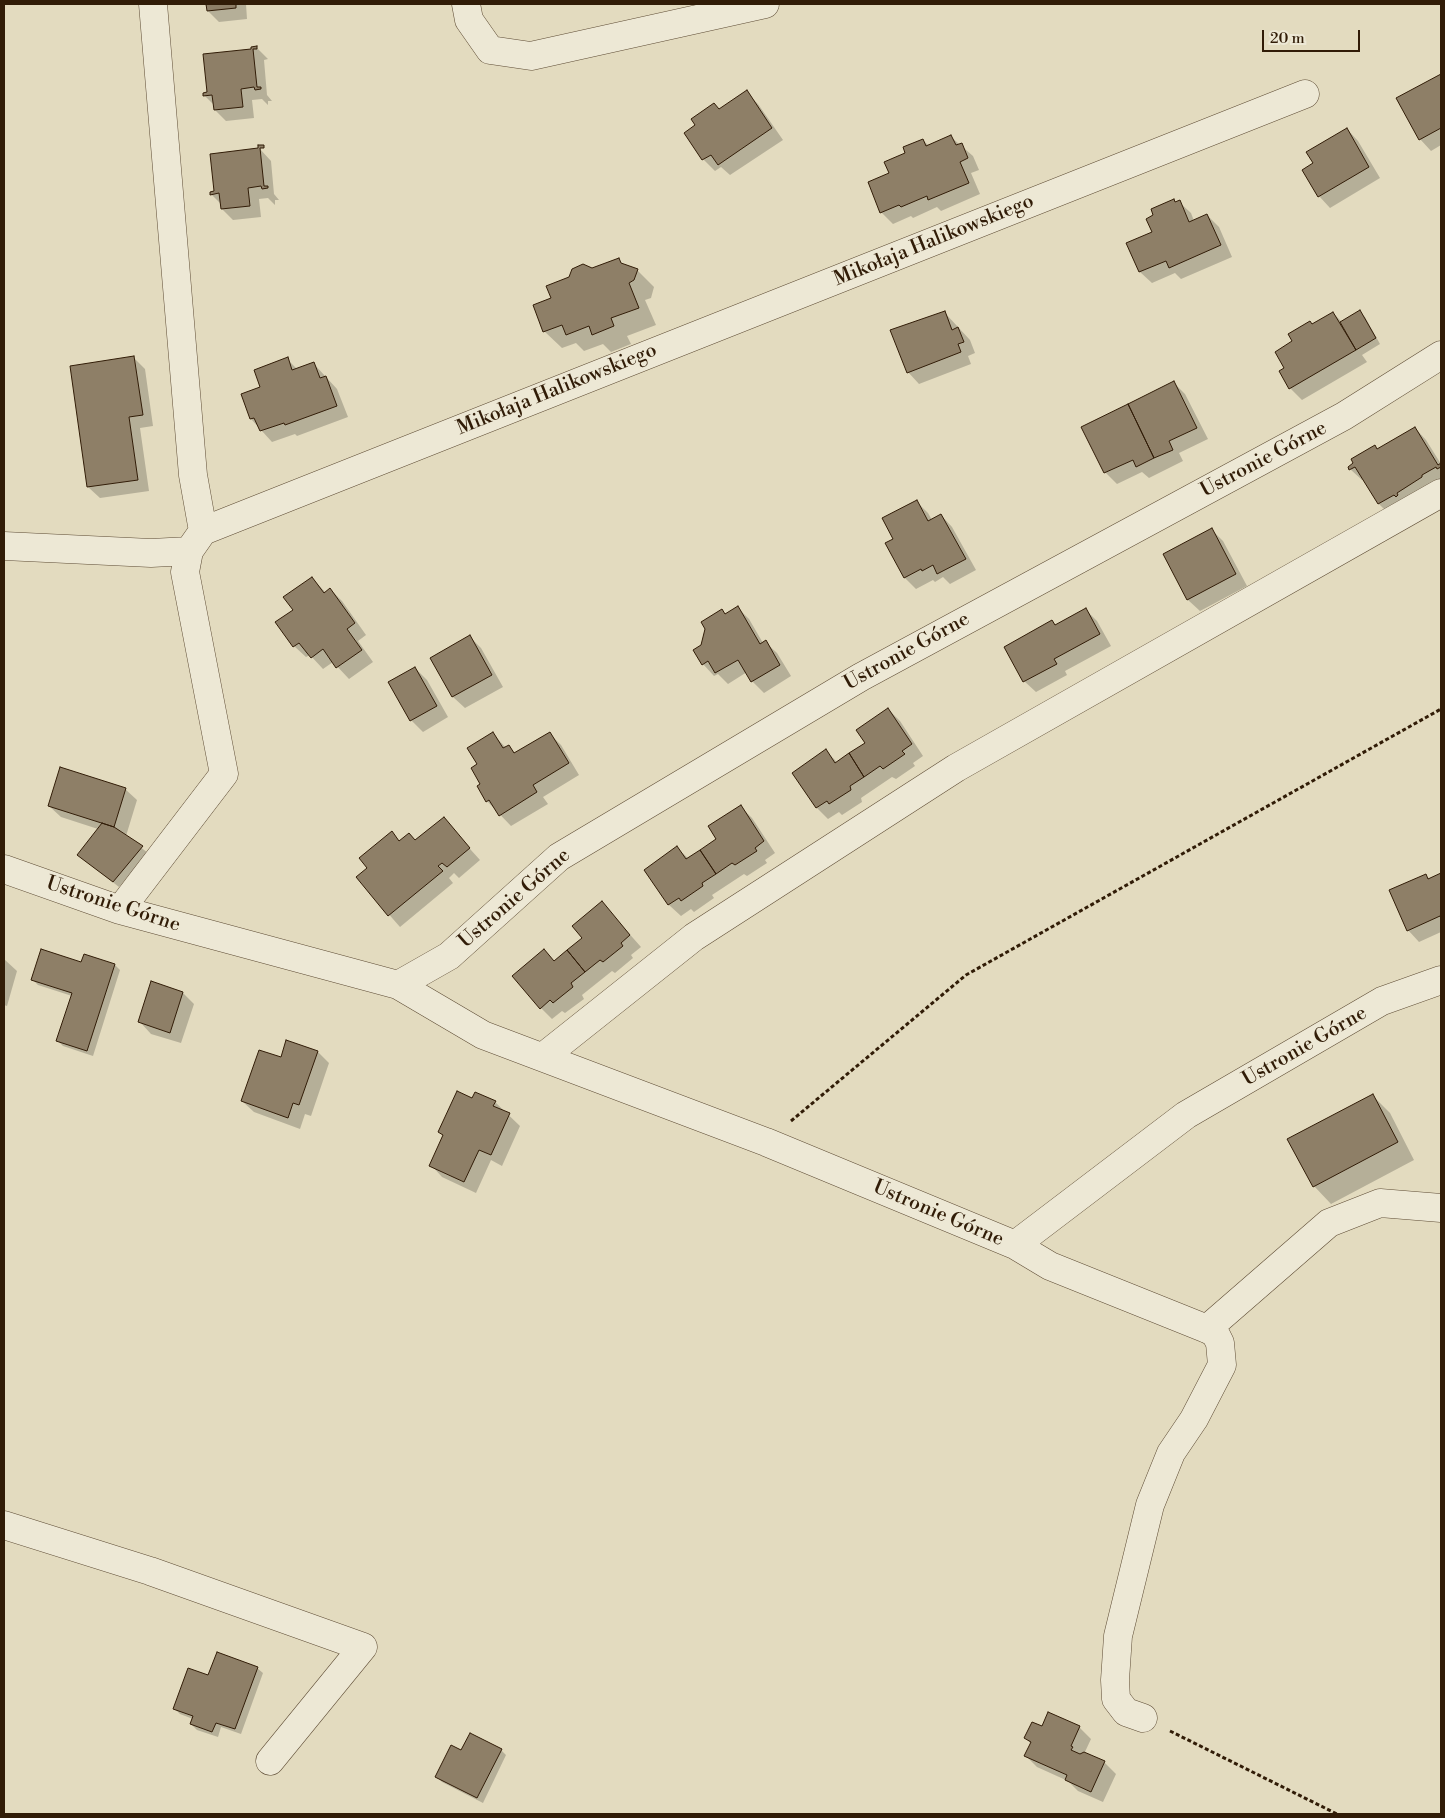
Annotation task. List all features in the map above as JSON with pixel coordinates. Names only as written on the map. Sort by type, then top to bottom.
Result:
[{"type":"street","points":[[120,910],[224,774],[185,572],[196,541],[193,475],[154,4]]},
{"type":"street","points":[[466,4],[469,20],[490,50],[531,56],[765,4]]},
{"type":"street","name":"Mikołaja Halikowskiego","points":[[4,546],[151,553],[196,541],[1305,94]]},
{"type":"street","name":"Ustronie Górne","points":[[398,986],[449,956],[559,857],[861,677],[1344,416],[1441,355]]},
{"type":"street","points":[[543,1058],[694,936],[956,768],[1441,493]]},
{"type":"street","name":"Ustronie Górne","points":[[4,869],[120,910],[398,986],[483,1034],[766,1142],[1015,1245],[1186,1115],[1382,1002],[1441,980]]},
{"type":"street","points":[[1207,1329],[1329,1223],[1380,1203],[1441,1208]]},
{"type":"street","points":[[1015,1245],[1050,1266],[1207,1329],[1215,1333],[1220,1343],[1222,1365],[1194,1419],[1171,1453],[1150,1505],[1118,1636],[1115,1680],[1116,1699],[1126,1712],[1143,1718]]},
{"type":"street","points":[[4,1525],[150,1571],[362,1647],[270,1761]]},
{"type":"path","points":[[766,1142],[966,975],[1441,709]]},
{"type":"path","points":[[1143,1718],[1337,1814]]},
{"type":"building","points":[[206,4],[236,4],[236,8],[207,11]]},
{"type":"building","points":[[257,46],[257,49],[253,49],[257,87],[261,87],[261,89],[255,90],[254,87],[241,89],[243,107],[214,110],[212,95],[203,96],[203,93],[207,92],[203,54],[251,49],[251,47]]},
{"type":"building","points":[[1441,74],[1441,128],[1419,140],[1396,98]]},
{"type":"building","points":[[747,90],[772,128],[718,165],[711,155],[702,160],[684,133],[695,125],[691,119],[714,103],[719,109]]},
{"type":"building","points":[[1347,128],[1369,167],[1318,197],[1302,170],[1313,163],[1306,152]]},
{"type":"building","points":[[951,135],[956,145],[962,143],[968,158],[960,162],[969,183],[928,200],[927,196],[901,207],[899,205],[880,213],[868,182],[889,173],[884,162],[905,153],[903,147],[923,139],[926,146]]},
{"type":"building","points":[[258,145],[264,145],[264,148],[260,148],[264,186],[268,186],[268,188],[262,189],[261,186],[248,188],[250,206],[221,209],[219,193],[210,195],[210,192],[214,191],[210,154],[258,148]]},
{"type":"building","points":[[1174,199],[1175,202],[1180,200],[1189,222],[1207,214],[1221,245],[1169,268],[1166,261],[1139,272],[1126,243],[1152,232],[1146,219],[1153,215],[1151,209]]},
{"type":"building","points":[[619,258],[621,263],[638,269],[634,280],[629,283],[639,308],[611,318],[614,326],[592,335],[589,326],[566,335],[562,325],[543,332],[533,305],[551,298],[546,286],[569,277],[572,269],[583,264],[592,268]]},
{"type":"building","points":[[1360,310],[1376,338],[1356,350],[1340,322]]},
{"type":"building","points":[[945,311],[952,330],[958,327],[964,342],[958,344],[961,352],[907,373],[890,330]]},
{"type":"building","points":[[1333,312],[1356,350],[1289,389],[1279,371],[1284,368],[1275,352],[1292,341],[1288,334],[1310,321],[1312,324]]},
{"type":"building","points":[[134,356],[143,415],[129,417],[138,480],[87,487],[70,366]]},
{"type":"building","points":[[288,357],[292,370],[314,362],[320,378],[326,376],[337,406],[285,425],[284,423],[260,431],[254,418],[250,419],[241,394],[260,387],[254,370]]},
{"type":"building","points":[[1174,381],[1197,428],[1169,441],[1173,450],[1154,458],[1128,404]]},
{"type":"building","points":[[1128,404],[1154,458],[1136,467],[1133,460],[1104,473],[1081,427]]},
{"type":"building","points":[[1415,427],[1438,465],[1441,463],[1441,467],[1437,469],[1436,467],[1422,475],[1422,477],[1397,493],[1396,497],[1394,495],[1378,504],[1355,467],[1349,470],[1348,467],[1353,463],[1351,459],[1375,445],[1377,449]]},
{"type":"building","points":[[917,500],[928,521],[941,514],[966,559],[937,574],[933,565],[904,578],[885,543],[893,539],[882,518]]},
{"type":"building","points":[[1212,528],[1236,574],[1187,600],[1163,554]]},
{"type":"building","points":[[312,577],[324,593],[330,588],[355,623],[347,629],[362,650],[336,668],[323,649],[311,658],[299,643],[293,647],[275,622],[293,610],[283,597]]},
{"type":"building","points":[[738,606],[760,644],[766,640],[780,665],[751,682],[738,660],[715,673],[708,661],[702,665],[693,650],[701,645],[705,629],[701,622],[722,609],[725,614]]},
{"type":"building","points":[[1086,608],[1100,634],[1054,659],[1057,664],[1023,682],[1004,647],[1052,620],[1055,625]]},
{"type":"building","points":[[470,635],[492,675],[452,697],[430,658]]},
{"type":"building","points":[[415,667],[437,706],[410,721],[388,682]]},
{"type":"building","points":[[888,708],[912,744],[902,751],[905,754],[883,769],[880,766],[864,777],[849,753],[865,743],[856,730]]},
{"type":"building","points":[[493,732],[503,748],[509,745],[514,753],[550,732],[569,763],[533,785],[537,792],[499,816],[489,800],[486,802],[477,786],[480,784],[471,768],[477,764],[467,748]]},
{"type":"building","points":[[826,749],[835,763],[849,753],[864,777],[850,786],[851,790],[829,804],[827,801],[816,808],[792,773]]},
{"type":"building","points":[[60,767],[126,788],[114,827],[48,806]]},
{"type":"building","points":[[741,805],[764,841],[755,848],[757,851],[735,865],[732,863],[716,874],[700,850],[716,839],[708,826]]},
{"type":"building","points":[[444,817],[470,848],[447,867],[442,863],[438,866],[443,871],[388,916],[356,877],[367,868],[359,858],[392,831],[399,841],[409,833],[415,840]]},
{"type":"building","points":[[102,823],[114,827],[143,846],[113,882],[77,855]]},
{"type":"building","points":[[677,846],[686,859],[700,850],[716,874],[702,883],[703,886],[681,901],[679,898],[668,905],[644,870]]},
{"type":"building","points":[[1441,873],[1441,919],[1440,916],[1407,931],[1389,890],[1426,874],[1428,879]]},
{"type":"building","points":[[602,901],[630,935],[621,943],[623,946],[603,962],[600,960],[585,972],[567,950],[582,938],[572,926]]},
{"type":"building","points":[[41,949],[81,962],[84,954],[115,964],[87,1051],[56,1041],[72,993],[31,980]]},
{"type":"building","points":[[544,949],[554,961],[567,950],[585,972],[571,983],[573,987],[553,1003],[550,1000],[540,1009],[512,976]]},
{"type":"building","points":[[151,981],[183,992],[170,1033],[138,1022]]},
{"type":"building","points":[[286,1040],[318,1051],[299,1105],[293,1103],[288,1118],[241,1101],[259,1050],[281,1057]]},
{"type":"building","points":[[457,1091],[472,1098],[475,1092],[496,1101],[493,1106],[510,1113],[491,1155],[479,1150],[464,1182],[429,1166],[443,1135],[438,1132]]},
{"type":"building","points":[[1373,1094],[1398,1142],[1313,1187],[1287,1139]]},
{"type":"building","points":[[217,1652],[258,1667],[235,1729],[216,1723],[212,1732],[190,1724],[193,1716],[173,1709],[188,1668],[208,1675]]},
{"type":"building","points":[[1048,1712],[1080,1726],[1071,1750],[1080,1754],[1084,1752],[1105,1761],[1091,1792],[1065,1780],[1067,1775],[1024,1756],[1031,1742],[1024,1738],[1032,1722],[1042,1726]]},
{"type":"building","points":[[470,1733],[502,1749],[477,1798],[435,1777],[451,1745],[461,1750]]}]
